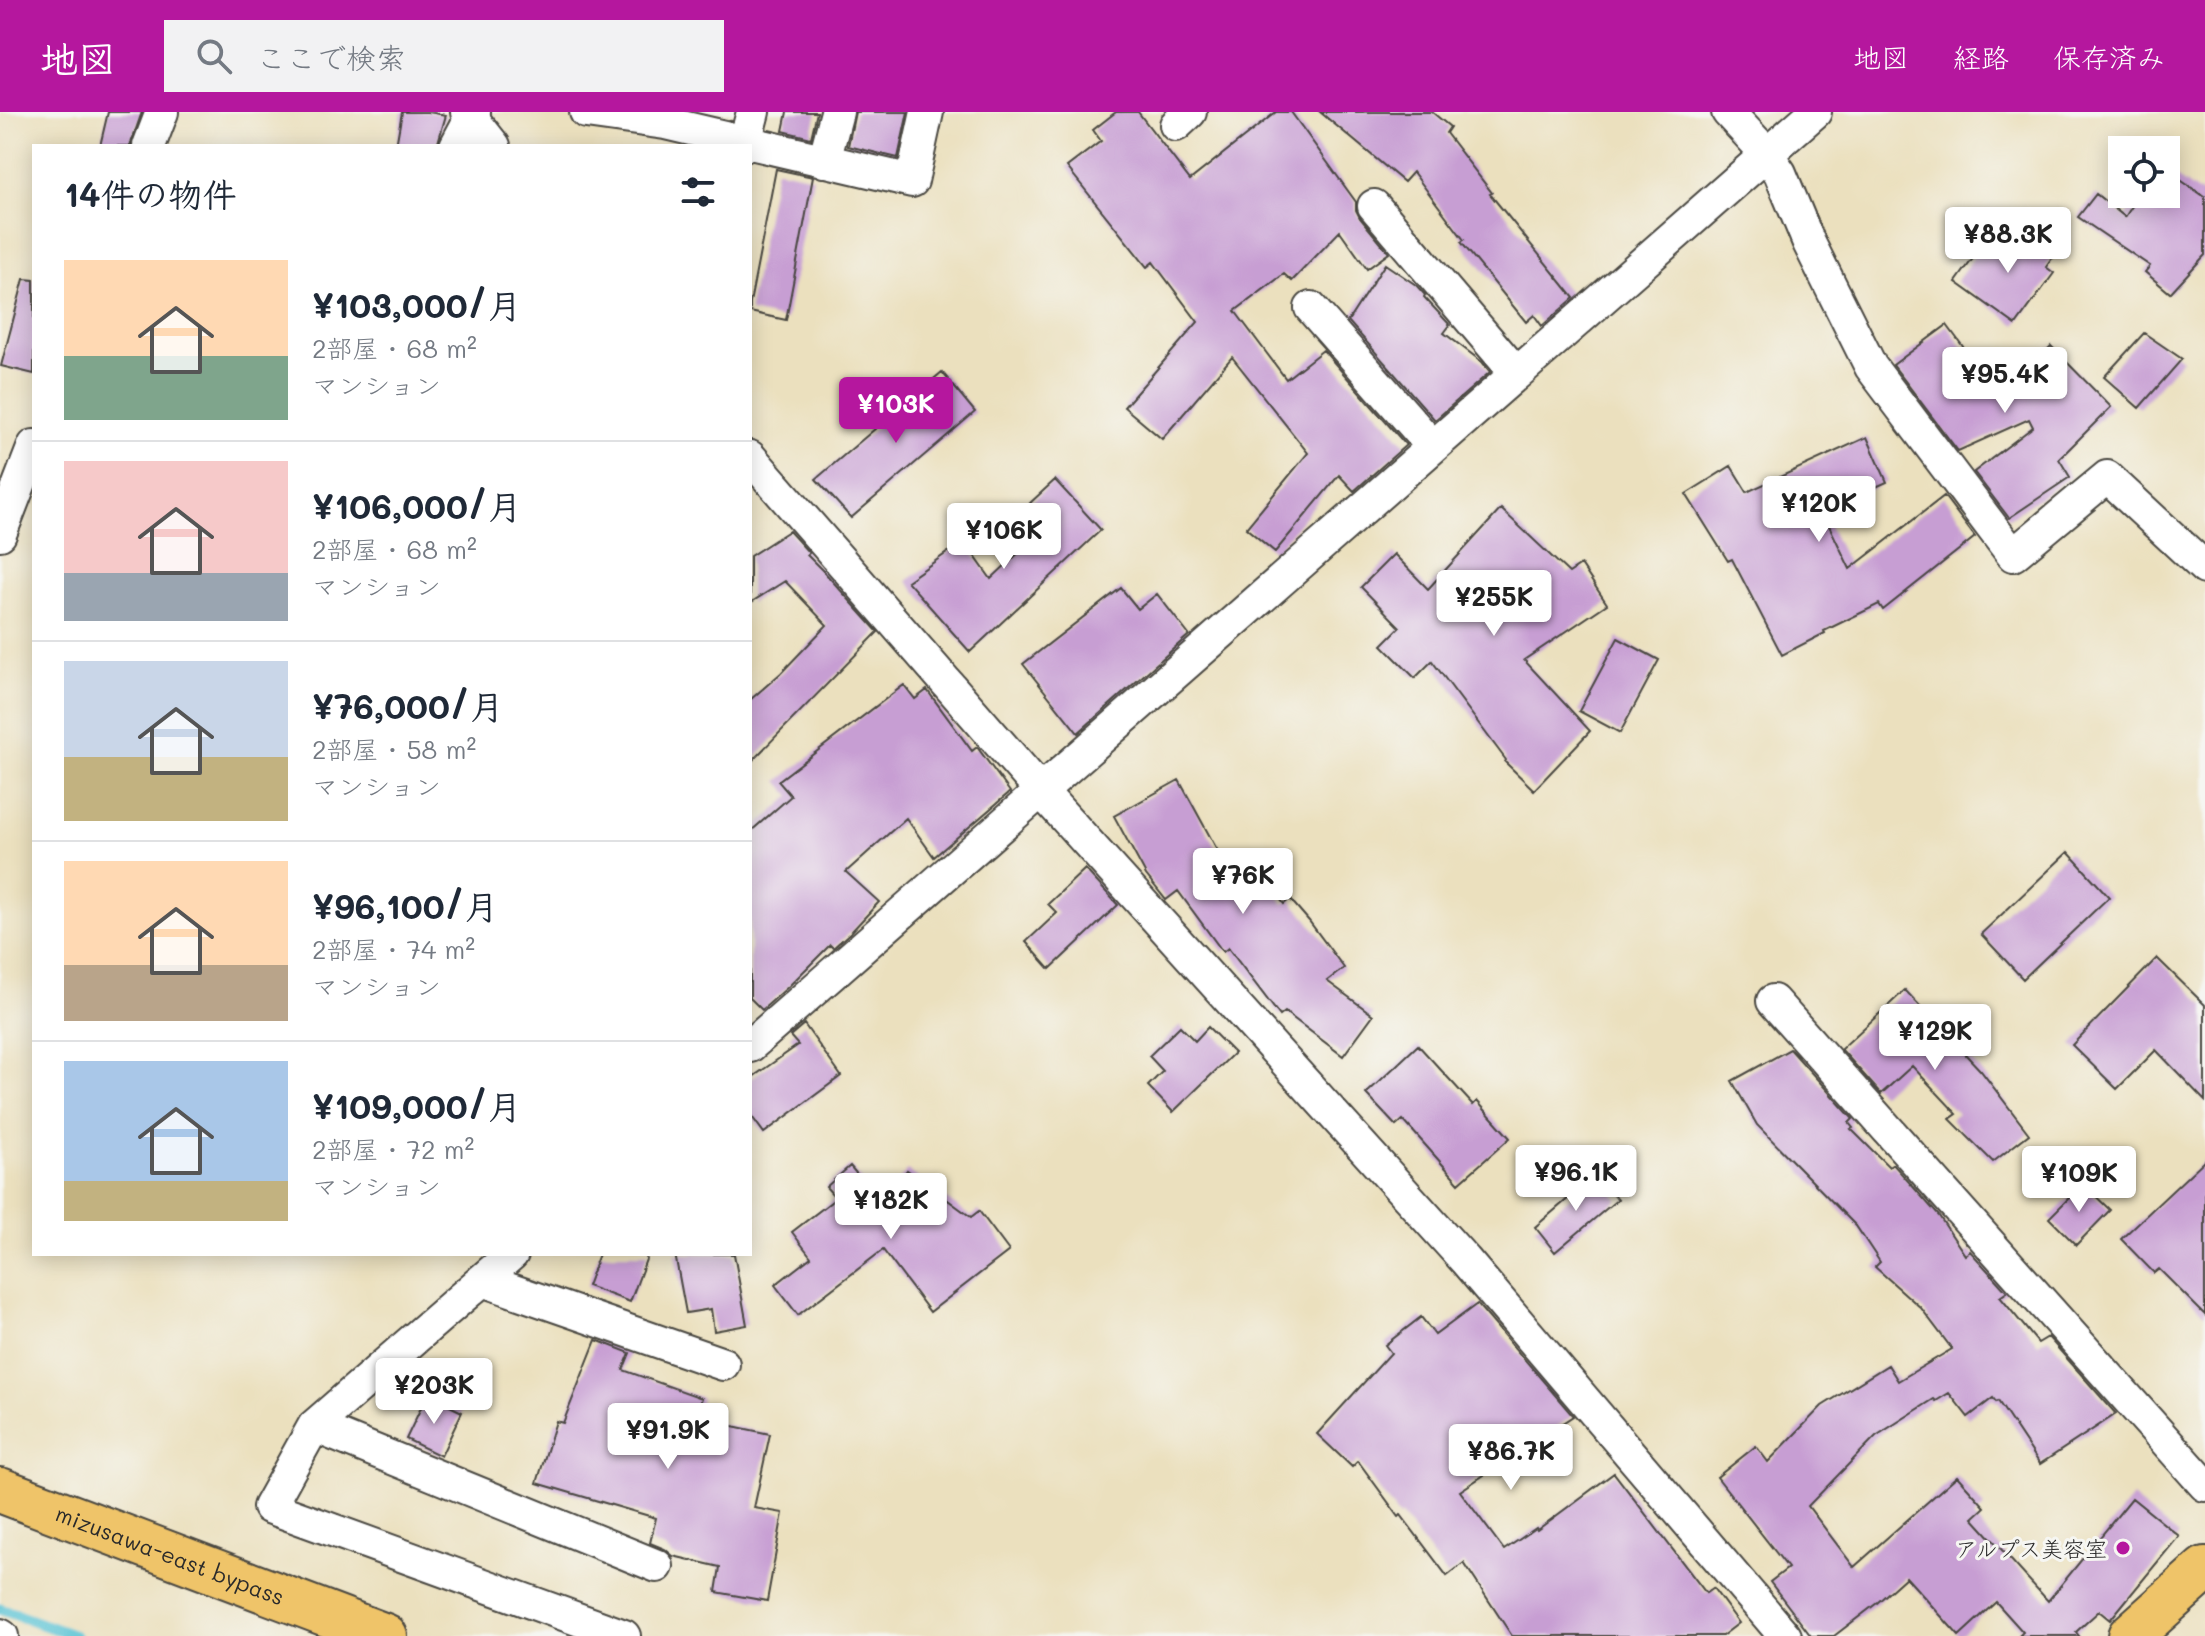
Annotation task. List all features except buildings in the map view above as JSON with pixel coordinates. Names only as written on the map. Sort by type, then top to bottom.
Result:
[{"type":"highway","name":"mizusawa-east bypass","points":[[0,1490],[385,1636]]},
{"type":"highway","points":[[2130,1636],[2205,1569]]},
{"type":"street","points":[[150,144],[162,112]]},
{"type":"street","points":[[586,112],[663,127],[747,133],[824,161],[912,181],[927,112]]},
{"type":"street","points":[[824,161],[837,112]]},
{"type":"street","points":[[1728,112],[1767,154],[1780,173],[1809,243],[1871,367],[2013,555],[2107,477],[2205,568]]},
{"type":"street","points":[[752,1044],[1815,112]]},
{"type":"street","points":[[457,144],[471,114],[493,144]]},
{"type":"street","points":[[1374,206],[1516,373]]},
{"type":"street","points":[[1311,308],[1433,447]]},
{"type":"street","points":[[0,534],[32,451]]},
{"type":"street","points":[[752,459],[1041,791],[1465,1260],[1785,1636]]},
{"type":"street","points":[[1773,1001],[2205,1485]]},
{"type":"street","points":[[510,1256],[314,1426],[269,1507],[624,1636]]},
{"type":"street","points":[[482,1280],[723,1364]]},
{"type":"street","points":[[314,1426],[657,1566]]},
{"type":"waterway","points":[[0,1609],[75,1636]]},
{"type":"place","name":"アルプス美容室","points":[[2123,1548]]}]
